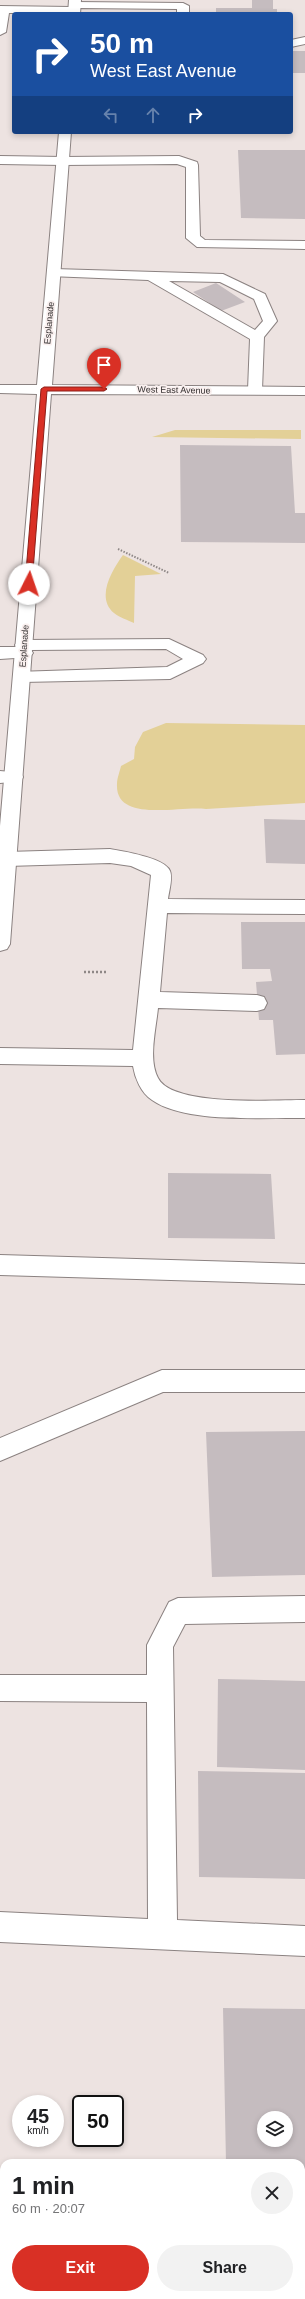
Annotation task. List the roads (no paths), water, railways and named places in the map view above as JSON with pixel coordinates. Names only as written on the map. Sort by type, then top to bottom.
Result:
[{"type":"main road","points":[[0,32],[2,9],[183,6],[183,12]]},
{"type":"main road","points":[[293,43],[305,40]]},
{"type":"main road","name":"Esplanade","points":[[0,943],[7,859],[7,777],[22,676],[65,134]]},
{"type":"main road","points":[[0,160],[179,160],[192,165],[193,238],[202,244],[305,245]]},
{"type":"main road","points":[[54,273],[223,278],[260,297],[270,321],[257,338],[255,390]]},
{"type":"main road","points":[[150,275],[257,338]]},
{"type":"main road","name":"West East Avenue","points":[[0,389],[305,391]]},
{"type":"main road","points":[[0,653],[24,649],[169,644],[198,659],[170,673],[22,676]]},
{"type":"main road","points":[[7,859],[110,856],[135,860],[161,872],[143,1058],[144,1071],[149,1083],[160,1094],[173,1101],[209,1107],[305,1109]]},
{"type":"main road","points":[[158,906],[305,907]]},
{"type":"main road","points":[[149,1000],[257,1003]]},
{"type":"main road","points":[[0,1056],[143,1058]]},
{"type":"main road","points":[[0,1265],[305,1274]]},
{"type":"main road","points":[[0,1450],[162,1381],[305,1381]]},
{"type":"main road","points":[[163,1934],[160,1645],[178,1611],[305,1609]]},
{"type":"main road","points":[[0,1688],[160,1689]]},
{"type":"main road","points":[[0,1927],[305,1941]]}]
